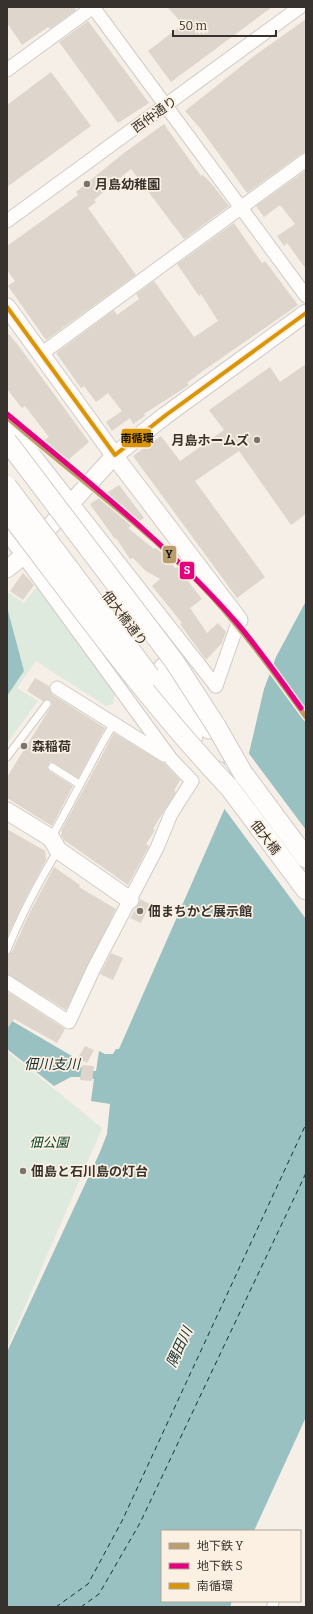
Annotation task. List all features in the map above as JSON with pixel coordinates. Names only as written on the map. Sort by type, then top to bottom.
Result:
[{"type":"main road","points":[[7,440],[174,661],[216,726],[244,775]]},
{"type":"main road","name":"佃大橋通り","points":[[7,462],[244,775]]},
{"type":"main road","name":"佃大橋通り","points":[[7,486],[150,676],[226,784]]},
{"type":"main road","points":[[7,511],[139,684],[190,746],[226,784]]},
{"type":"main road","name":"佃大橋","points":[[244,775],[306,858]]},
{"type":"main road","name":"佃大橋","points":[[226,784],[306,890]]},
{"type":"street","points":[[7,70],[93,7],[306,296]]},
{"type":"street","name":"西仲通り","points":[[7,222],[300,7]]},
{"type":"street","points":[[42,354],[306,160]]},
{"type":"street","points":[[7,307],[238,620],[216,686],[7,420]]},
{"type":"street","points":[[7,569],[23,556],[115,455],[166,415],[306,312]]},
{"type":"street","points":[[7,534],[171,759],[192,781],[171,814],[158,848],[94,968],[69,1022],[7,982]]},
{"type":"street","points":[[7,549],[23,556]]},
{"type":"street","points":[[57,688],[171,759]]},
{"type":"street","points":[[7,811],[55,844],[130,900]]},
{"type":"lane","points":[[7,757],[47,704]]},
{"type":"lane","points":[[7,950],[17,924],[37,886],[79,784],[114,723]]},
{"type":"lane","points":[[52,768],[79,784]]},
{"type":"green space","points":[[39,584],[115,693],[113,704],[106,706],[36,661],[17,688],[38,701],[7,743],[7,696],[24,671],[7,612],[7,592],[24,603]]},
{"type":"green space","name":"佃公園","points":[[7,1051],[102,1128],[7,1348]]},
{"type":"water","name":"隅田川","points":[[306,601],[306,1417],[254,1530],[161,1530],[161,1602],[232,1602],[230,1607],[7,1607],[7,1352],[107,1134],[110,1104],[91,1101],[94,1079],[89,1078],[91,1071],[96,1071],[99,1051],[105,1054],[113,1054],[116,1049],[119,1049],[249,753],[264,689],[276,657]]},
{"type":"water","points":[[8,611],[24,671],[7,696],[7,612]]},
{"type":"water","name":"佃川支川","points":[[7,1018],[72,1056],[71,1061],[75,1066],[85,1068],[83,1077],[71,1077],[54,1086],[7,1049]]},
{"type":"pier","points":[[247,751],[306,830],[306,919],[223,807]]},
{"type":"building","points":[[7,7],[74,7],[76,10],[50,29],[48,27],[22,45],[7,23]]},
{"type":"building","points":[[167,7],[272,7],[171,82],[148,51],[183,24]]},
{"type":"building","points":[[306,19],[306,152],[301,154],[247,193],[200,128],[185,111],[254,56]]},
{"type":"building","points":[[88,21],[149,103],[118,123],[59,42]]},
{"type":"building","points":[[51,72],[91,126],[7,187],[7,105]]},
{"type":"building","points":[[164,124],[201,176],[203,175],[211,183],[229,206],[184,239],[131,169],[94,200],[96,202],[88,208],[136,275],[46,340],[8,286],[15,281],[7,270],[7,246],[78,195],[76,192],[124,153]]},
{"type":"building","points":[[306,170],[306,269],[287,243],[284,246],[277,236],[295,224],[280,205],[264,217],[256,206]]},
{"type":"building","points":[[234,223],[262,263],[265,261],[298,305],[204,370],[187,383],[189,385],[144,414],[145,416],[133,424],[130,418],[112,431],[106,422],[122,411],[108,393],[96,402],[84,386],[81,388],[56,353],[114,310],[117,315],[139,299],[136,294],[154,281],[194,337],[218,321],[201,294],[199,296],[177,264]]},
{"type":"building","points":[[7,332],[89,442],[68,460],[59,460],[44,440],[49,437],[25,406],[22,408],[7,389]]},
{"type":"building","name":"月島ホームズ","points":[[306,364],[306,514],[291,525],[239,451],[195,481],[265,577],[237,598],[133,456],[161,436],[180,461],[224,430],[209,410],[270,367],[280,382]]},
{"type":"building","points":[[119,485],[144,518],[128,528],[154,549],[158,546],[175,568],[177,567],[202,599],[190,608],[207,633],[218,623],[226,632],[222,643],[206,660],[180,624],[182,623],[152,586],[160,579],[146,571],[133,558],[130,559],[90,504]]},
{"type":"building","points":[[23,573],[34,585],[23,600],[10,591]]},
{"type":"building","points":[[35,678],[49,686],[53,695],[105,728],[78,778],[54,763],[50,762],[48,765],[49,771],[73,786],[52,826],[7,798],[7,777],[52,705],[50,700],[43,701],[27,691]]},
{"type":"building","points":[[114,733],[165,764],[180,780],[174,791],[176,792],[153,829],[155,830],[146,844],[149,846],[128,885],[64,840],[61,835],[61,831]]},
{"type":"building","points":[[7,829],[45,851],[46,860],[7,937]]},
{"type":"building","points":[[54,867],[80,885],[79,887],[116,909],[66,1010],[7,974],[7,955],[12,952],[29,914]]},
{"type":"building","points":[[140,899],[150,904],[141,923],[130,918]]},
{"type":"building","points":[[111,953],[123,958],[113,980],[100,974]]},
{"type":"building","points":[[8,992],[65,1029],[57,1043],[14,1019],[7,1029]]},
{"type":"building","points":[[85,1046],[94,1050],[87,1063],[78,1058]]},
{"type":"building","points":[[82,1065],[94,1066],[92,1081],[80,1080]]},
{"type":"ferry route","points":[[56,1607],[88,1584],[122,1521],[306,1124]]},
{"type":"ferry route","points":[[81,1607],[99,1594],[140,1523],[306,1173]]},
{"type":"metro line","name":"S","points":[[7,414],[126,514],[211,594],[262,654],[301,708]]},
{"type":"metro line","name":"Y","points":[[7,417],[128,518],[198,582],[241,630],[306,717]]},
{"type":"transit line","name":"南循環","points":[[7,307],[115,455],[166,415],[306,313]]},
{"type":"place","name":"月島幼稚園","points":[[87,184]]},
{"type":"place","name":"月島ホームズ","points":[[257,440]]},
{"type":"place","name":"森稲荷","points":[[24,746]]},
{"type":"place","name":"佃まちかど展示館","points":[[140,911]]},
{"type":"place","name":"佃島と石川島の灯台","points":[[23,1171]]}]
